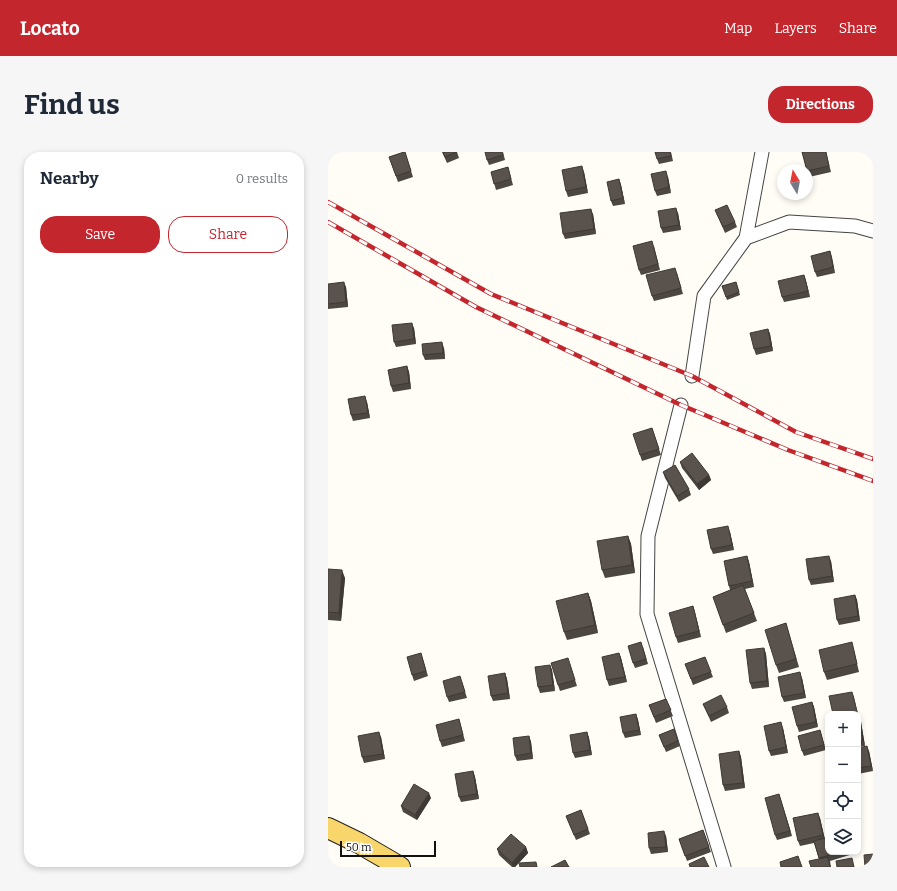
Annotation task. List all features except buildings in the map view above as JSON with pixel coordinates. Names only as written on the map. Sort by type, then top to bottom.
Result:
[{"type":"main road","points":[[328,828],[400,867]]},
{"type":"street","points":[[692,376],[704,296],[746,238],[762,152]]},
{"type":"street","points":[[746,238],[789,222],[855,226],[873,231]]},
{"type":"street","points":[[681,405],[648,536],[647,614],[724,867]]},
{"type":"railway","points":[[328,202],[491,294],[692,376],[796,432],[873,459]]},
{"type":"railway","points":[[328,222],[476,307],[681,405],[788,450],[873,481]]}]
